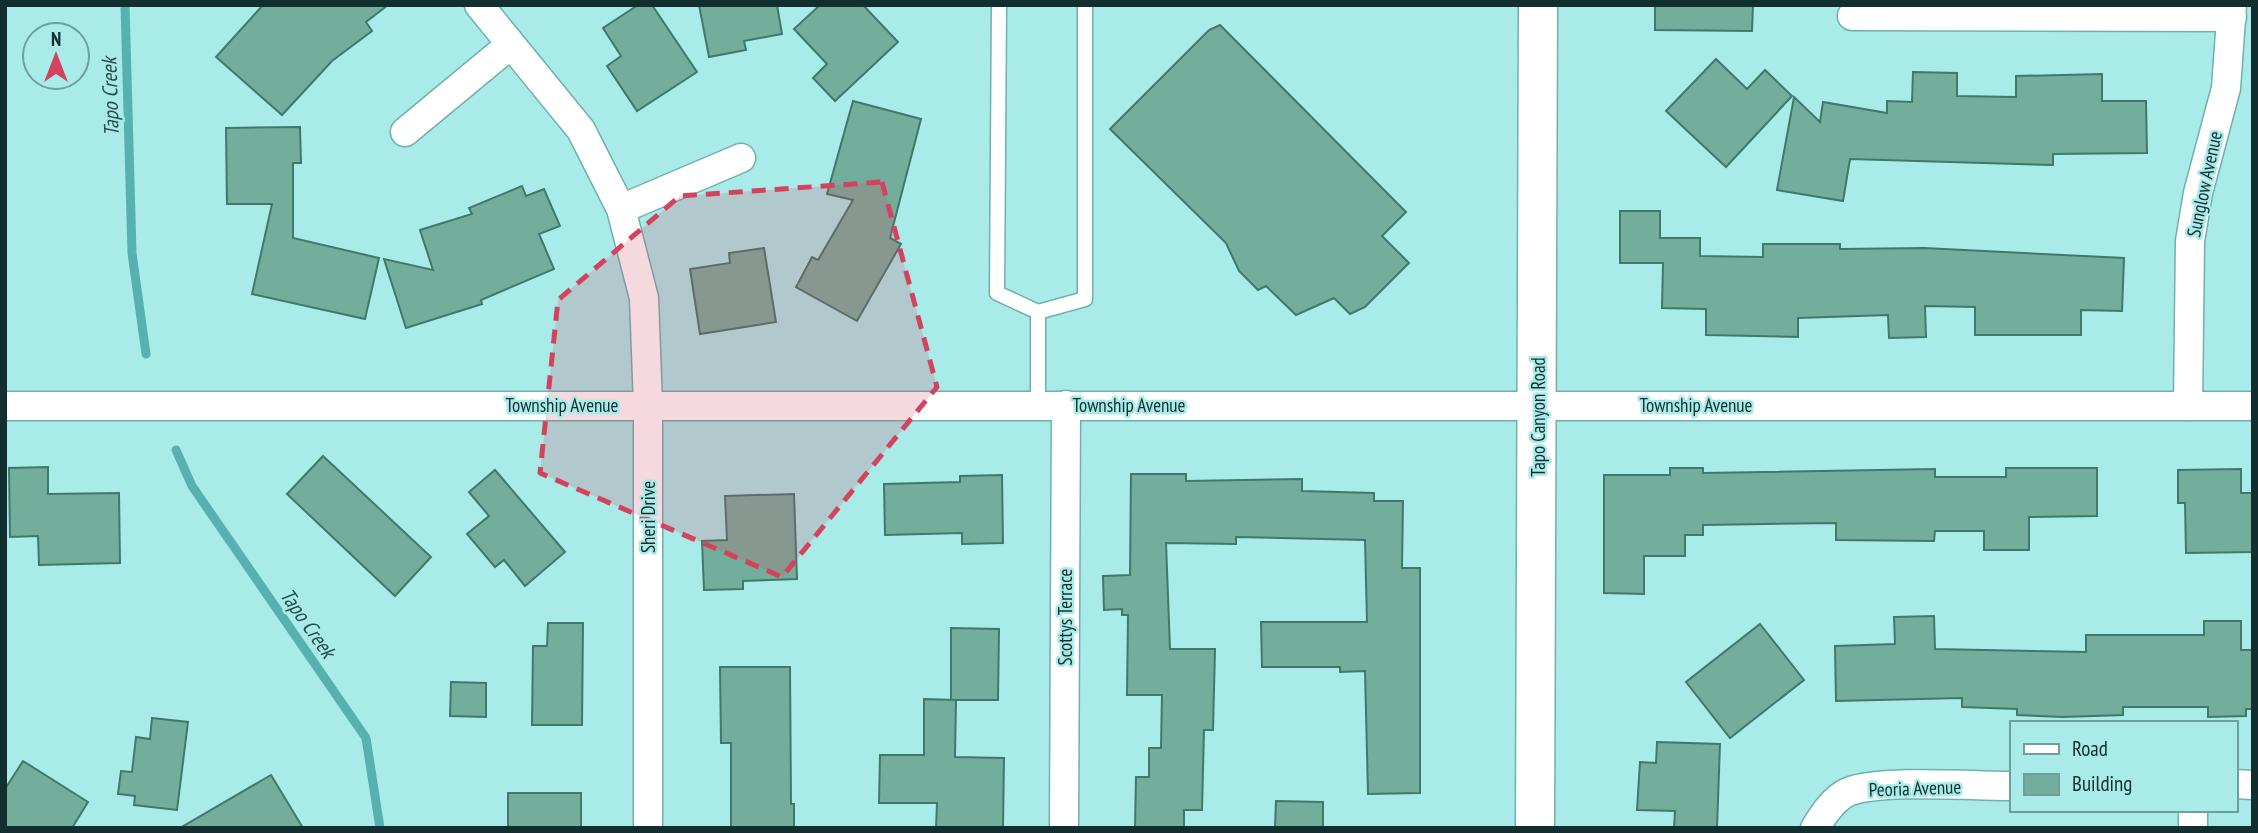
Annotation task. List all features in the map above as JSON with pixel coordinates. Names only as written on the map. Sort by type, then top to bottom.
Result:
[{"type":"main road","name":"Tapo Canyon Road","points":[[1535,828],[1538,5]]},
{"type":"street","name":"Sheri Drive","points":[[479,5],[510,46],[558,98],[580,130],[621,209],[645,298],[648,405],[648,828]]},
{"type":"street","points":[[1852,16],[2232,11]]},
{"type":"street","name":"Sunglow Avenue","points":[[2188,406],[2190,241],[2198,193],[2226,88],[2232,11]]},
{"type":"street","points":[[405,132],[510,46]]},
{"type":"street","points":[[621,209],[741,158]]},
{"type":"street","name":"Scottys Terrace","points":[[1064,828],[1066,405]]},
{"type":"street","name":"Township Avenue","points":[[5,406],[2253,406]]},
{"type":"street","name":"Peoria Avenue","points":[[1821,819],[1846,793],[1871,787],[2010,786]]},
{"type":"lane","points":[[999,5],[997,293],[1038,312],[1085,299],[1085,5]]},
{"type":"lane","points":[[1038,312],[1038,405]]},
{"type":"highlighted area","points":[[882,182],[937,387],[782,577],[540,473],[558,300],[680,196]]},
{"type":"building","points":[[263,5],[388,5],[366,22],[372,31],[332,61],[282,115],[216,57]]},
{"type":"building","points":[[638,5],[652,5],[697,72],[637,111],[607,66],[621,56],[603,28]]},
{"type":"building","points":[[699,5],[777,5],[782,34],[744,41],[746,50],[709,57]]},
{"type":"building","points":[[820,5],[863,5],[898,42],[835,101],[813,78],[827,64],[794,29]]},
{"type":"building","points":[[1655,5],[1753,5],[1752,31],[1655,30]]},
{"type":"building","points":[[1220,25],[1406,212],[1382,236],[1409,263],[1365,307],[1350,314],[1334,298],[1296,315],[1266,286],[1258,290],[1239,271],[1226,243],[1110,129],[1209,30]]},
{"type":"building","points":[[1716,59],[1747,89],[1765,70],[1792,96],[1726,167],[1666,111]]},
{"type":"building","points":[[1913,72],[1957,73],[1957,96],[2016,97],[2016,76],[2102,74],[2102,101],[2146,101],[2147,153],[2053,154],[2053,165],[1850,159],[1843,201],[1777,190],[1794,97],[1820,122],[1823,102],[1887,113],[1887,101],[1912,102]]},
{"type":"building","points":[[853,101],[921,119],[890,238],[901,244],[857,321],[796,287],[812,257],[818,260],[853,200],[827,194]]},
{"type":"building","points":[[300,127],[301,163],[293,163],[293,238],[379,258],[365,319],[252,294],[272,204],[227,204],[226,128]]},
{"type":"building","points":[[522,186],[526,196],[544,189],[560,226],[539,234],[554,269],[481,300],[482,304],[406,328],[384,259],[433,270],[420,230],[472,214],[469,208]]},
{"type":"building","points":[[1620,211],[1660,211],[1660,238],[1700,238],[1700,256],[1763,257],[1763,244],[1840,244],[1840,249],[1924,248],[2124,258],[2122,311],[2081,310],[2081,335],[1975,335],[1975,307],[1925,306],[1926,337],[1889,338],[1888,315],[1798,318],[1798,337],[1706,335],[1706,309],[1662,308],[1663,263],[1620,263]]},
{"type":"building","points":[[764,248],[776,322],[700,334],[690,269],[730,263],[729,253]]},
{"type":"building","points":[[323,456],[431,557],[395,596],[287,494]]},
{"type":"building","points":[[48,467],[48,494],[119,493],[120,563],[39,565],[38,536],[10,537],[9,468]]},
{"type":"building","points":[[1670,468],[1703,468],[1703,473],[1935,469],[1935,477],[2006,477],[2006,468],[2097,468],[2097,516],[2029,517],[2029,550],[1984,550],[1984,531],[1935,531],[1934,541],[1836,540],[1836,523],[1703,525],[1703,535],[1685,535],[1685,556],[1644,556],[1644,594],[1604,593],[1604,475],[1670,475]]},
{"type":"building","points":[[2241,469],[2241,493],[2253,493],[2253,552],[2186,553],[2185,503],[2178,503],[2178,470]]},
{"type":"building","points":[[495,470],[565,552],[525,586],[504,560],[495,567],[467,534],[489,516],[469,492]]},
{"type":"building","points":[[1131,474],[1186,474],[1186,481],[1302,479],[1302,491],[1374,493],[1374,501],[1403,501],[1402,568],[1420,568],[1420,793],[1368,794],[1365,671],[1340,672],[1340,667],[1262,667],[1261,622],[1367,622],[1365,540],[1236,537],[1236,544],[1166,543],[1170,649],[1215,649],[1213,730],[1204,730],[1202,810],[1184,810],[1184,828],[1135,828],[1136,777],[1149,777],[1149,748],[1161,748],[1162,695],[1127,695],[1128,615],[1122,615],[1122,609],[1104,610],[1103,576],[1130,575]]},
{"type":"building","points":[[1002,475],[1003,543],[962,544],[962,533],[885,535],[884,484],[960,482],[960,476]]},
{"type":"building","points":[[794,494],[797,579],[743,581],[743,589],[704,590],[702,541],[727,540],[725,496]]},
{"type":"building","points":[[1934,616],[1935,649],[2086,652],[2086,635],[2204,635],[2204,621],[2241,621],[2241,650],[2253,650],[2253,709],[2246,709],[2246,716],[2208,717],[2208,707],[2123,707],[2123,715],[2063,717],[2017,715],[2017,709],[1962,707],[1962,698],[1836,701],[1835,646],[1895,644],[1894,617]]},
{"type":"building","points":[[548,623],[583,623],[582,725],[532,725],[533,646],[547,646]]},
{"type":"building","points":[[1760,624],[1804,680],[1730,738],[1686,682]]},
{"type":"building","points":[[951,628],[999,629],[998,700],[951,700]]},
{"type":"building","points":[[720,667],[790,667],[791,804],[794,804],[794,828],[731,828],[731,743],[721,743]]},
{"type":"building","points":[[451,682],[486,683],[486,717],[450,716]]},
{"type":"building","points":[[924,699],[956,700],[955,757],[1004,758],[1003,828],[936,828],[937,803],[879,803],[880,755],[924,755]]},
{"type":"building","points":[[152,718],[188,722],[177,810],[134,805],[135,796],[118,794],[121,771],[132,772],[136,737],[150,739]]},
{"type":"building","points":[[1657,742],[1720,744],[1717,828],[1674,828],[1675,811],[1637,810],[1640,762],[1656,763]]},
{"type":"building","points":[[23,761],[88,802],[72,828],[5,828],[5,789]]},
{"type":"building","points":[[271,775],[303,828],[180,828]]},
{"type":"building","points":[[508,793],[581,793],[581,828],[508,828]]},
{"type":"building","points":[[1276,801],[1323,802],[1323,828],[1275,828]]},
{"type":"waterway","name":"Tapo Creek","points":[[125,5],[132,253],[146,354]]},
{"type":"waterway","name":"Tapo Creek","points":[[176,450],[192,486],[366,738],[380,828]]}]
